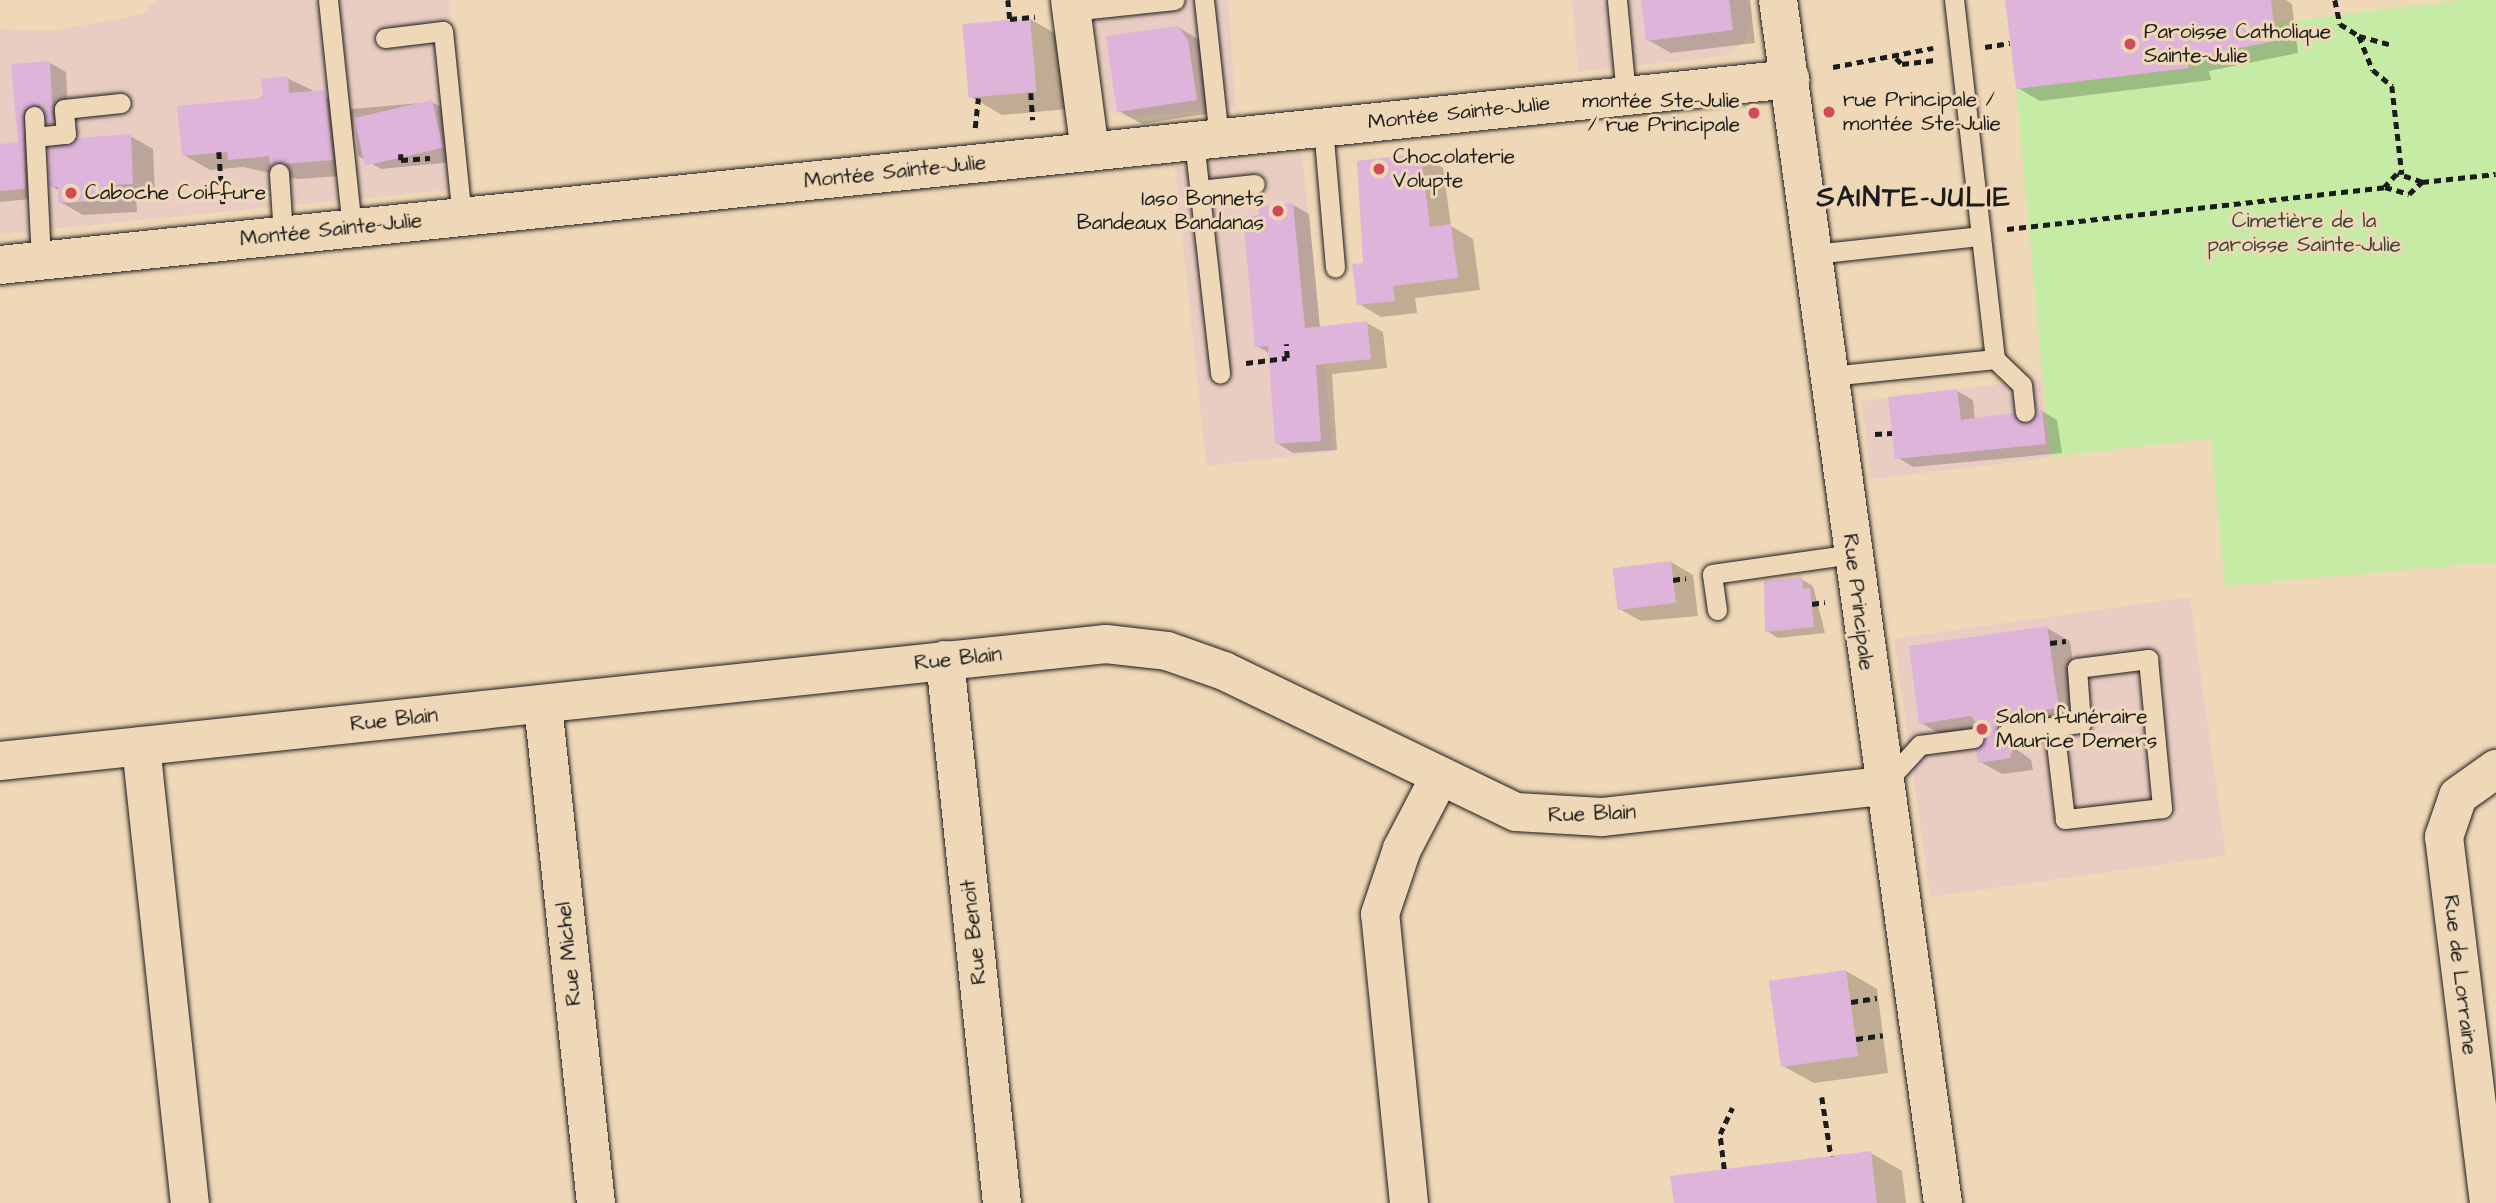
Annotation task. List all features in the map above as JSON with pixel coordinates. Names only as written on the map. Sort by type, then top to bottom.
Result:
[{"type":"street","name":"Rue Principale","points":[[1779,0],[1882,786],[1942,1203]]},
{"type":"street","points":[[1064,9],[1090,152]]},
{"type":"street","name":"Montée Sainte-Julie","points":[[0,265],[1790,79]]},
{"type":"street","name":"Rue Blain","points":[[0,761],[1106,644],[1167,651],[1257,686],[1439,778],[1516,812],[1571,818],[1882,786]]},
{"type":"street","name":"Rue Benoit","points":[[945,660],[1002,1203]]},
{"type":"street","name":"Rue Michel","points":[[543,705],[596,1203]]},
{"type":"street","points":[[141,746],[190,1203]]},
{"type":"street","name":"Rue de Lorraine","points":[[2489,1203],[2444,837],[2458,796],[2496,769]]},
{"type":"street","points":[[1409,1203],[1380,914],[1402,849],[1439,778]]},
{"type":"lane","points":[[328,0],[352,228]]},
{"type":"lane","points":[[1064,9],[1174,0]]},
{"type":"lane","points":[[1204,0],[1206,140],[1199,190],[1220,370]]},
{"type":"lane","points":[[1617,0],[1626,95]]},
{"type":"lane","points":[[1954,0],[1995,359],[2022,385],[2025,412]]},
{"type":"lane","points":[[385,38],[443,31],[462,217]]},
{"type":"lane","points":[[35,137],[66,134],[64,109],[121,103]]},
{"type":"lane","points":[[34,116],[41,260]]},
{"type":"lane","points":[[1323,127],[1335,267]]},
{"type":"lane","points":[[279,173],[283,235]]},
{"type":"lane","points":[[1199,190],[1255,184]]},
{"type":"lane","points":[[1814,254],[1981,236]]},
{"type":"lane","points":[[1830,376],[1995,359]]},
{"type":"lane","points":[[1717,610],[1712,574],[1852,554]]},
{"type":"lane","points":[[2007,733],[2054,726],[2081,723],[2077,668],[2148,659],[2162,808],[2065,819],[2054,726]]},
{"type":"lane","points":[[1882,786],[1920,745],[1974,738]]},
{"type":"path","points":[[1008,0],[1010,19],[1064,9]]},
{"type":"path","points":[[2335,0],[2340,24],[2359,36],[2392,44]]},
{"type":"path","points":[[2359,36],[2373,70],[2392,86],[2402,174]]},
{"type":"path","points":[[1994,45],[2010,43]]},
{"type":"path","points":[[1833,67],[1896,58],[1903,51],[1934,48]]},
{"type":"path","points":[[1896,58],[1902,64],[1936,60]]},
{"type":"path","points":[[1031,93],[1034,132]]},
{"type":"path","points":[[976,138],[978,98]]},
{"type":"path","points":[[219,152],[224,216]]},
{"type":"path","points":[[401,154],[401,160],[430,158]]},
{"type":"path","points":[[2402,174],[2422,182],[2496,174]]},
{"type":"path","points":[[2385,187],[2402,174]]},
{"type":"path","points":[[2027,223],[2385,187],[2409,194],[2422,182]]},
{"type":"path","points":[[1220,370],[1287,358],[1286,344]]},
{"type":"path","points":[[1673,580],[1682,579]]},
{"type":"path","points":[[2050,643],[2068,640]]},
{"type":"path","points":[[1851,1002],[1886,997]]},
{"type":"path","points":[[1856,1039],[1891,1033]]},
{"type":"path","points":[[1822,1097],[1831,1156]]},
{"type":"path","points":[[1724,1169],[1720,1134],[1732,1108]]},
{"type":"shaded area","points":[[156,0],[449,0],[468,188],[0,234],[0,29],[52,31],[142,14]]},
{"type":"shaded area","points":[[1090,0],[1228,0],[1236,107],[1130,118],[1109,111]]},
{"type":"shaded area","points":[[1572,0],[1750,0],[1752,22],[1743,42],[1726,56],[1578,72]]},
{"type":"shaded area","points":[[1302,153],[1333,452],[1206,466],[1175,166]]},
{"type":"shaded area","points":[[2041,379],[2051,457],[1871,479],[1861,401]]},
{"type":"shaded area","points":[[2190,597],[2226,855],[1930,897],[1894,639]]},
{"type":"green space","name":"Cimetière de la paroisse Sainte-Julie","points":[[2460,0],[2496,0],[2496,562],[2225,586],[2211,438],[2050,457],[2016,89],[2188,68],[2187,58],[2276,41],[2274,23]]},
{"type":"building","points":[[1641,0],[1729,0],[1733,30],[1646,41]]},
{"type":"building","name":"Paroisse Catholique Sainte-Julie","points":[[2005,0],[2271,0],[2276,41],[2187,58],[2189,68],[2016,89]]},
{"type":"building","points":[[1030,18],[1036,92],[969,98],[962,24]]},
{"type":"building","points":[[1178,26],[1188,40],[1197,100],[1117,112],[1106,36]]},
{"type":"building","points":[[50,61],[53,123],[47,124],[39,105],[24,110],[25,189],[0,191],[0,144],[18,142],[11,64]]},
{"type":"building","points":[[288,76],[289,93],[325,90],[333,160],[270,165],[269,156],[228,160],[227,152],[182,156],[177,106],[263,98],[261,79]]},
{"type":"building","points":[[432,100],[443,148],[365,166],[354,118]]},
{"type":"building","points":[[131,134],[133,184],[114,185],[115,200],[58,203],[58,187],[50,187],[48,148],[77,138]]},
{"type":"building","points":[[1421,153],[1430,227],[1451,224],[1458,278],[1393,286],[1395,301],[1357,305],[1352,264],[1363,263],[1357,161]]},
{"type":"building","points":[[1293,203],[1305,328],[1367,321],[1371,359],[1316,365],[1321,441],[1275,444],[1268,346],[1255,347],[1243,217],[1259,215],[1258,206]]},
{"type":"building","points":[[1957,389],[1961,420],[2013,413],[2027,424],[2042,409],[2046,444],[1895,459],[1888,397]]},
{"type":"building","points":[[1671,561],[1676,603],[1618,610],[1612,568]]},
{"type":"building","points":[[1802,577],[1803,589],[1810,588],[1814,627],[1765,632],[1764,581]]},
{"type":"building","points":[[2047,626],[2059,708],[2005,715],[1995,734],[2009,745],[2011,758],[1978,763],[1976,750],[1986,736],[1971,716],[1919,724],[1909,646]]},
{"type":"building","points":[[1846,970],[1858,1056],[1781,1067],[1769,981]]},
{"type":"building","points":[[1871,1151],[1877,1203],[1674,1203],[1670,1176]]},
{"type":"place","name":"Paroisse Catholique Sainte-Julie","points":[[2130,44]]},
{"type":"place","name":"rue Principale / montée Ste-Julie","points":[[1829,112]]},
{"type":"place","name":"montée Ste-Julie / rue Principale","points":[[1754,113]]},
{"type":"place","name":"Chocolaterie Volupte","points":[[1379,169]]},
{"type":"place","name":"Caboche Coiffure","points":[[71,193]]},
{"type":"place","name":"Iaso Bonnets Bandeaux Bandanas","points":[[1278,211]]},
{"type":"place","name":"Salon funéraire Maurice Demers","points":[[1982,729]]},
{"type":"district","name":"SAINTE-JULIE","points":[[1914,198]]}]
